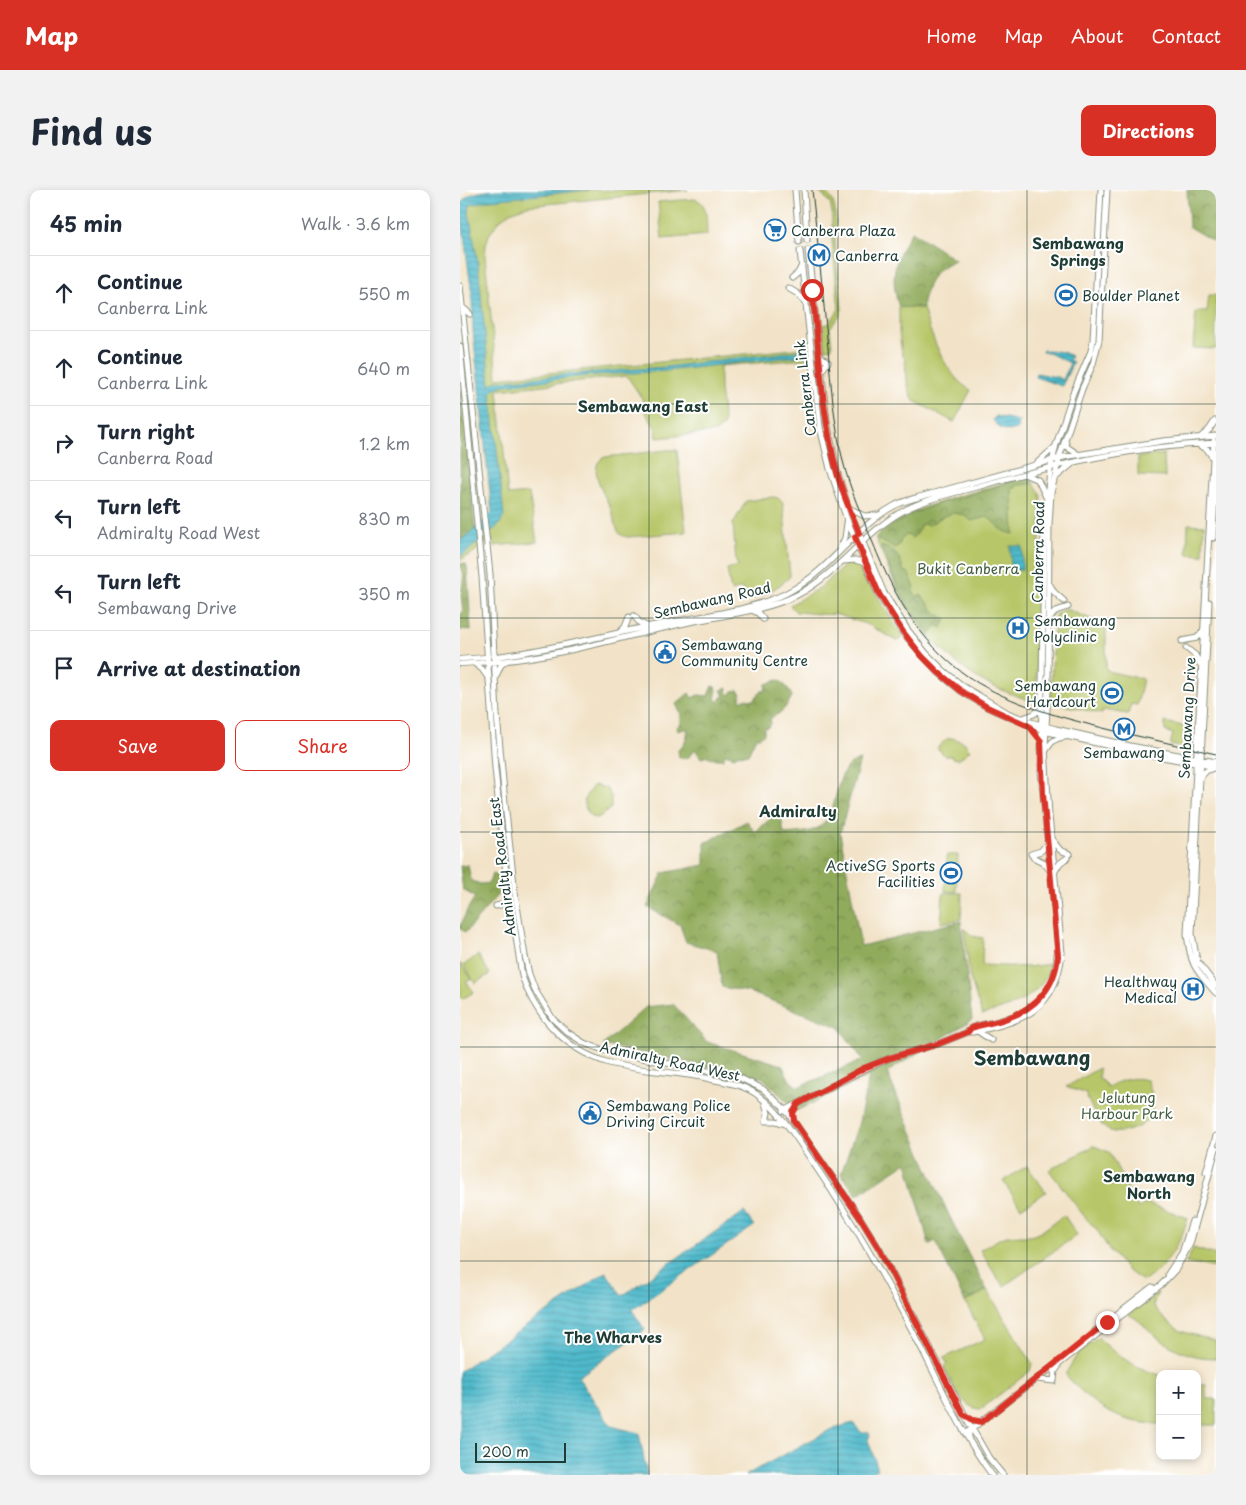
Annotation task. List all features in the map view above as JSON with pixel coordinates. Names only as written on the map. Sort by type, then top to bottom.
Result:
[{"type":"main road","points":[[796,190],[799,242]]},
{"type":"main road","points":[[804,190],[807,240]]},
{"type":"main road","points":[[1056,459],[1056,445],[1073,393],[1084,370],[1092,345],[1096,307],[1101,190]]},
{"type":"main road","points":[[1054,465],[1093,364],[1099,340],[1107,190]]},
{"type":"main road","name":"Canberra Link","points":[[808,250],[820,355],[828,362],[821,372],[827,422],[835,462],[865,563],[879,594],[903,632],[938,672],[975,701],[1029,726],[1043,728]]},
{"type":"main road","name":"Canberra Link","points":[[800,251],[822,438],[846,518],[857,535]]},
{"type":"main road","points":[[792,278],[798,273],[802,265]]},
{"type":"main road","points":[[460,286],[490,574],[494,644],[492,660]]},
{"type":"main road","points":[[788,288],[798,294],[806,305]]},
{"type":"main road","points":[[462,307],[470,316],[464,326]]},
{"type":"main road","points":[[1092,345],[1096,345],[1099,340]]},
{"type":"main road","points":[[460,346],[475,513],[492,660]]},
{"type":"main road","points":[[1201,437],[1210,430],[1215,421]]},
{"type":"main road","name":"Sembawang Road","points":[[507,658],[766,602],[793,590],[817,572],[879,515],[900,503],[1056,459],[1155,442],[1215,436]]},
{"type":"main road","name":"Sembawang Drive","points":[[1199,761],[1201,667],[1215,436]]},
{"type":"main road","points":[[1065,437],[1067,447],[1079,455]]},
{"type":"main road","name":"Sembawang Road","points":[[492,660],[581,648],[657,629],[767,607],[796,595],[824,578],[869,536],[904,511],[937,498],[1054,465],[1194,444],[1215,443]]},
{"type":"main road","points":[[1194,444],[1207,449],[1213,458]]},
{"type":"main road","points":[[1037,464],[1056,445]]},
{"type":"main road","points":[[1054,482],[1059,473],[1075,462]]},
{"type":"main road","name":"Canberra Road","points":[[1045,709],[1047,578],[1054,465]]},
{"type":"main road","name":"Canberra Road","points":[[779,1114],[864,1068],[938,1044],[968,1032],[1008,1024],[1035,1010],[1052,992],[1057,982],[1061,968],[1062,953],[1043,794],[1041,741],[1045,709],[1048,619],[1044,525],[1046,497],[1054,465]]},
{"type":"main road","name":"Sembawang Drive","points":[[1216,472],[1187,934],[1192,962],[1196,970],[1216,993]]},
{"type":"main road","points":[[1021,474],[1029,475],[1038,480],[1046,497]]},
{"type":"main road","points":[[900,503],[904,511]]},
{"type":"main road","points":[[848,507],[864,516],[879,515]]},
{"type":"main road","points":[[838,553],[846,533],[846,518]]},
{"type":"main road","points":[[1214,518],[1216,526]]},
{"type":"main road","points":[[865,550],[869,536]]},
{"type":"main road","name":"Canberra Link","points":[[860,544],[865,550],[884,593],[907,629],[926,653],[944,671],[964,686],[993,704],[1043,728]]},
{"type":"main road","points":[[842,561],[855,560],[865,563]]},
{"type":"main road","points":[[817,572],[823,571],[824,578]]},
{"type":"main road","points":[[1047,578],[1054,592],[1064,601]]},
{"type":"main road","points":[[1048,619],[1053,613],[1068,607]]},
{"type":"main road","points":[[752,610],[763,619]]},
{"type":"main road","points":[[616,634],[626,627],[631,616],[642,624],[650,626]]},
{"type":"main road","points":[[1182,641],[1197,638],[1203,630]]},
{"type":"main road","points":[[474,663],[492,678],[507,658],[494,644]]},
{"type":"main road","points":[[1186,648],[1197,657],[1201,667]]},
{"type":"main road","name":"Admiralty Road East","points":[[492,660],[490,716],[504,858],[522,976],[528,993],[549,1025],[562,1038],[579,1050]]},
{"type":"main road","name":"Admiralty Road East","points":[[492,678],[515,893],[529,974],[535,990],[553,1019],[567,1032],[593,1047]]},
{"type":"main road","points":[[1021,718],[1031,716],[1045,709],[1051,724],[1056,729]]},
{"type":"main road","points":[[1029,726],[1041,741]]},
{"type":"main road","points":[[1043,728],[1067,736],[1184,760],[1216,762]]},
{"type":"main road","points":[[1043,728],[1056,729],[1199,761],[1216,767]]},
{"type":"main road","name":"Canberra Road","points":[[1043,728],[1050,842]]},
{"type":"main road","points":[[1045,752],[1051,742],[1057,738],[1067,736]]},
{"type":"main road","points":[[1184,760],[1198,778],[1206,771],[1216,767]]},
{"type":"main road","name":"Sembawang Drive","points":[[1198,778],[1192,934],[1197,961],[1216,986]]},
{"type":"main road","points":[[1050,842],[1068,856],[1053,871],[1044,862],[1032,856],[1041,851],[1050,842]]},
{"type":"main road","name":"Canberra Road","points":[[968,1032],[971,1028],[1006,1019],[1032,1007],[1048,990],[1055,973],[1058,956],[1053,871]]},
{"type":"main road","points":[[496,906],[505,904],[513,914]]},
{"type":"main road","points":[[976,1031],[983,1033],[991,1039],[994,1031],[999,1026]]},
{"type":"main road","name":"Admiralty Road West","points":[[593,1047],[637,1058],[677,1064],[747,1080],[763,1089],[786,1110],[880,1250],[963,1414],[989,1458],[1003,1475]]},
{"type":"main road","name":"Admiralty Road West","points":[[579,1050],[606,1062],[734,1084],[747,1089],[779,1114],[822,1176],[887,1282],[969,1441],[992,1475]]},
{"type":"main road","points":[[635,1068],[639,1062],[637,1058]]},
{"type":"main road","points":[[644,1069],[642,1064],[646,1059]]},
{"type":"main road","points":[[677,1064],[683,1069],[684,1074]]},
{"type":"main road","points":[[764,1101],[768,1108],[766,1121],[776,1121],[788,1126]]},
{"type":"main road","points":[[794,1121],[793,1113],[798,1104]]},
{"type":"main road","points":[[1043,1374],[1165,1277],[1177,1263],[1187,1242],[1216,1136]]},
{"type":"main road","points":[[969,1441],[968,1433],[972,1429],[1162,1284],[1176,1269],[1190,1244],[1216,1149]]},
{"type":"main road","points":[[822,1162],[825,1172],[822,1176]]},
{"type":"main road","points":[[1037,1379],[1054,1381],[1055,1372],[1059,1364]]},
{"type":"main road","points":[[963,1414],[973,1420],[982,1422]]},
{"type":"street","name":"Sembawang Road","points":[[460,659],[492,660]]},
{"type":"street","name":"Sembawang Road","points":[[460,664],[492,660]]},
{"type":"green space","points":[[555,190],[688,190],[527,206],[510,212],[498,222],[489,235],[485,257],[497,378],[805,348],[807,359],[720,366],[723,426],[715,432],[657,438],[656,429],[645,412],[643,400],[627,376],[498,390],[508,495],[529,493],[537,542],[494,546],[492,538],[473,553],[460,560],[460,551],[498,509],[463,210],[471,198]]},
{"type":"green space","points":[[809,190],[819,191],[828,195],[834,204],[836,214],[835,239],[842,309],[840,315],[830,328],[832,348],[825,349],[822,325],[829,324],[839,309],[832,240],[832,212],[830,203],[823,195],[816,191],[809,192]]},
{"type":"green space","points":[[1187,190],[1216,190],[1216,243],[1189,227]]},
{"type":"green space","points":[[694,199],[699,201],[704,208],[707,235],[662,239],[658,202]]},
{"type":"green space","points":[[912,231],[955,260],[945,265],[933,276],[924,298],[923,308],[899,307],[894,286],[895,268],[901,250]]},
{"type":"green space","points":[[1209,295],[1216,295],[1216,349],[1193,348],[1196,312],[1207,312]]},
{"type":"green space","points":[[899,307],[923,308],[940,354],[954,376],[971,390],[954,422],[914,401],[911,396],[905,357],[902,355],[899,332]]},
{"type":"green space","points":[[460,383],[475,529],[460,540]]},
{"type":"green space","points":[[677,450],[686,532],[628,537],[622,535],[617,528],[611,509],[598,481],[597,467],[599,461],[605,457]]},
{"type":"green space","points":[[1164,454],[1165,477],[1138,476],[1138,457]]},
{"type":"green space","name":"Bukit Canberra","points":[[1026,477],[1039,491],[1041,497],[1036,702],[1011,694],[974,676],[932,640],[907,607],[875,537],[890,525],[922,508]]},
{"type":"green space","points":[[1026,477],[1032,481],[1031,484],[1018,485],[1012,490],[1014,534],[1001,529],[987,517],[971,521],[965,515],[953,513],[929,525],[921,524],[917,534],[912,538],[907,535],[902,537],[899,545],[895,548],[878,540],[878,537],[890,527],[916,512]]},
{"type":"green space","points":[[778,498],[783,503],[790,576],[769,592],[745,601],[742,588],[731,591],[727,569],[739,566],[736,562],[733,524],[746,501]]},
{"type":"green space","points":[[1188,524],[1204,525],[1203,555],[1187,554]]},
{"type":"green space","points":[[881,546],[897,555],[904,572],[908,572],[915,588],[912,591],[917,596],[921,595],[937,614],[946,619],[942,628],[937,625],[930,635],[896,582]]},
{"type":"green space","points":[[849,562],[860,563],[865,571],[875,592],[903,637],[897,641],[869,625],[835,614],[796,612],[790,605],[821,587]]},
{"type":"green space","points":[[465,563],[467,566],[471,631],[463,629],[460,631],[464,575],[460,564]]},
{"type":"green space","points":[[1066,609],[1106,625],[1106,669],[1111,672],[1143,679],[1137,705],[1131,704],[1128,714],[1103,710],[1102,714],[1050,702],[1055,615]]},
{"type":"green space","points":[[778,680],[785,685],[792,696],[783,710],[770,718],[771,723],[768,727],[764,728],[764,734],[756,737],[748,754],[736,755],[735,757],[725,754],[723,759],[713,759],[708,756],[701,758],[695,749],[687,759],[679,757],[678,750],[685,740],[687,728],[678,731],[677,727],[681,724],[681,714],[676,704],[689,693],[692,698],[698,695],[708,696],[712,686],[717,690],[715,699],[719,702],[721,697],[723,698],[724,696],[721,690],[728,688],[727,692],[730,695],[733,691],[738,690],[741,694],[741,701],[744,699],[754,700],[761,691],[765,691],[766,684]]},
{"type":"green space","points":[[1165,722],[1192,728],[1190,749],[1170,745],[1173,734],[1165,731]]},
{"type":"green space","points":[[952,738],[964,742],[970,750],[959,759],[945,756],[937,748],[947,739]]},
{"type":"green space","points":[[860,760],[840,833],[861,946],[961,921],[972,1020],[887,1072],[934,1182],[987,1290],[965,1302],[935,1241],[929,1245],[907,1162],[857,1195],[841,1174],[859,1122],[869,1076],[796,1111],[763,1078],[603,1045],[646,1007],[673,1004],[707,1042],[782,1065],[790,1081],[798,1087],[863,1060],[839,1027],[749,992],[722,987],[717,951],[686,942],[680,925],[647,907],[663,873],[705,865],[705,843],[747,821],[755,832],[770,819],[770,812],[777,811],[781,817],[784,834],[816,829],[824,823],[830,813],[844,771],[851,764]]},
{"type":"green space","points":[[594,785],[606,788],[611,796],[611,808],[598,818],[591,817],[585,804],[587,794]]},
{"type":"green space","name":"ActiveSG Sports Facilities","points":[[947,855],[958,855],[956,892],[945,891]]},
{"type":"green space","points":[[468,865],[471,881],[481,884],[489,883],[492,874],[500,876],[500,892],[466,932],[460,929],[460,927],[475,897],[463,890],[460,866]]},
{"type":"green space","points":[[943,893],[962,893],[961,919],[941,923]]},
{"type":"green space","points":[[964,928],[972,936],[983,938],[982,965],[1028,967],[1050,964],[1046,976],[1033,993],[1024,999],[982,1015],[970,978]]},
{"type":"green space","points":[[478,955],[490,974],[475,983],[464,965]]},
{"type":"green space","points":[[460,963],[472,979],[466,982],[474,992],[462,999],[460,996]]},
{"type":"green space","name":"Jelutung Harbour Park","points":[[1099,1068],[1099,1078],[1108,1087],[1127,1079],[1147,1080],[1153,1106],[1148,1119],[1143,1124],[1123,1132],[1109,1130],[1104,1127],[1093,1112],[1085,1093],[1066,1087]]},
{"type":"green space","points":[[1094,1146],[1109,1152],[1138,1208],[1147,1203],[1188,1218],[1172,1253],[1161,1267],[1146,1280],[1143,1281],[1128,1271],[1108,1248],[1097,1230],[1049,1170]]},
{"type":"green space","points":[[1027,1166],[1046,1192],[1021,1208],[1003,1181]]},
{"type":"green space","points":[[1064,1215],[1077,1235],[1004,1286],[980,1250],[1007,1236],[1031,1236],[1041,1232]]},
{"type":"green space","points":[[1193,1248],[1216,1255],[1216,1268],[1186,1263]]},
{"type":"green space","points":[[987,1290],[1032,1363],[1030,1371],[981,1409],[968,1405],[958,1394],[944,1367],[947,1363],[944,1358],[985,1339],[965,1302]]},
{"type":"green space","points":[[1158,1292],[1153,1305],[1164,1319],[1180,1331],[1216,1341],[1216,1358],[1199,1357],[1178,1350],[1157,1337],[1137,1319],[1128,1314]]},
{"type":"green space","points":[[1098,1337],[1111,1350],[1126,1360],[1142,1369],[1156,1374],[1156,1424],[1144,1423],[1118,1416],[1107,1411],[1086,1396],[1066,1375],[1077,1355]]},
{"type":"green space","points":[[1201,1385],[1206,1385],[1206,1399],[1216,1399],[1216,1425],[1201,1425]]},
{"type":"water","points":[[496,190],[589,190],[490,200],[470,205],[469,213],[478,263],[490,385],[495,382],[510,380],[665,367],[807,350],[807,355],[666,371],[596,375],[504,385],[496,388],[491,393],[504,516],[499,525],[460,556],[460,540],[492,513],[473,331],[472,295],[460,206],[471,195]]},
{"type":"water","points":[[1043,350],[1063,352],[1071,356],[1069,360],[1073,362],[1062,386],[1035,377],[1036,373],[1063,380],[1070,363],[1049,353],[1042,352]]},
{"type":"water","points":[[996,416],[1019,421],[1019,428],[1008,431],[1000,428],[993,420]]},
{"type":"water","points":[[1010,546],[1022,546],[1022,570],[1011,570]]},
{"type":"water","points":[[744,1212],[754,1226],[632,1310],[645,1330],[578,1377],[611,1426],[639,1433],[647,1475],[460,1475],[460,1371],[606,1272],[622,1296]]},
{"type":"water","points":[[853,1423],[862,1433],[868,1432],[870,1435],[868,1440],[878,1469],[868,1475],[746,1475],[830,1430]]},
{"type":"railway","points":[[812,190],[833,405],[843,461],[853,493],[882,564],[891,584],[914,622],[942,656],[959,670],[978,683],[1011,700],[1083,723],[1216,754]]},
{"type":"place","name":"Canberra Plaza","points":[[775,230]]},
{"type":"place","name":"Canberra","points":[[819,255]]},
{"type":"place","name":"Boulder Planet","points":[[1066,295]]},
{"type":"place","name":"Sembawang Polyclinic","points":[[1018,628]]},
{"type":"place","name":"Sembawang Community Centre","points":[[665,652]]},
{"type":"place","name":"Sembawang Hardcourt","points":[[1112,693]]},
{"type":"place","name":"Sembawang","points":[[1124,729]]},
{"type":"place","name":"ActiveSG Sports Facilities","points":[[951,873]]},
{"type":"place","name":"Healthway Medical","points":[[1193,989]]},
{"type":"place","name":"Sembawang Police Driving Circuit","points":[[590,1113]]},
{"type":"district","name":"Sembawang Springs","points":[[1078,250]]},
{"type":"district","name":"Sembawang East","points":[[643,405]]},
{"type":"district","name":"Admiralty","points":[[798,810]]},
{"type":"district","name":"Sembawang","points":[[1032,1057]]},
{"type":"district","name":"Sembawang North","points":[[1149,1184]]},
{"type":"district","name":"The Wharves","points":[[613,1336]]},
{"type":"route","points":[[812,290],[827,422],[836,470],[859,533],[855,537],[879,594],[903,632],[922,656],[938,672],[975,701],[1029,726],[1041,741],[1041,771],[1048,842],[1047,849],[1051,870],[1058,956],[1055,973],[1048,990],[1032,1007],[1006,1019],[976,1026],[968,1032],[938,1044],[864,1068],[798,1104],[793,1113],[794,1121],[880,1250],[963,1414],[968,1418],[982,1422],[1107,1322]]}]
